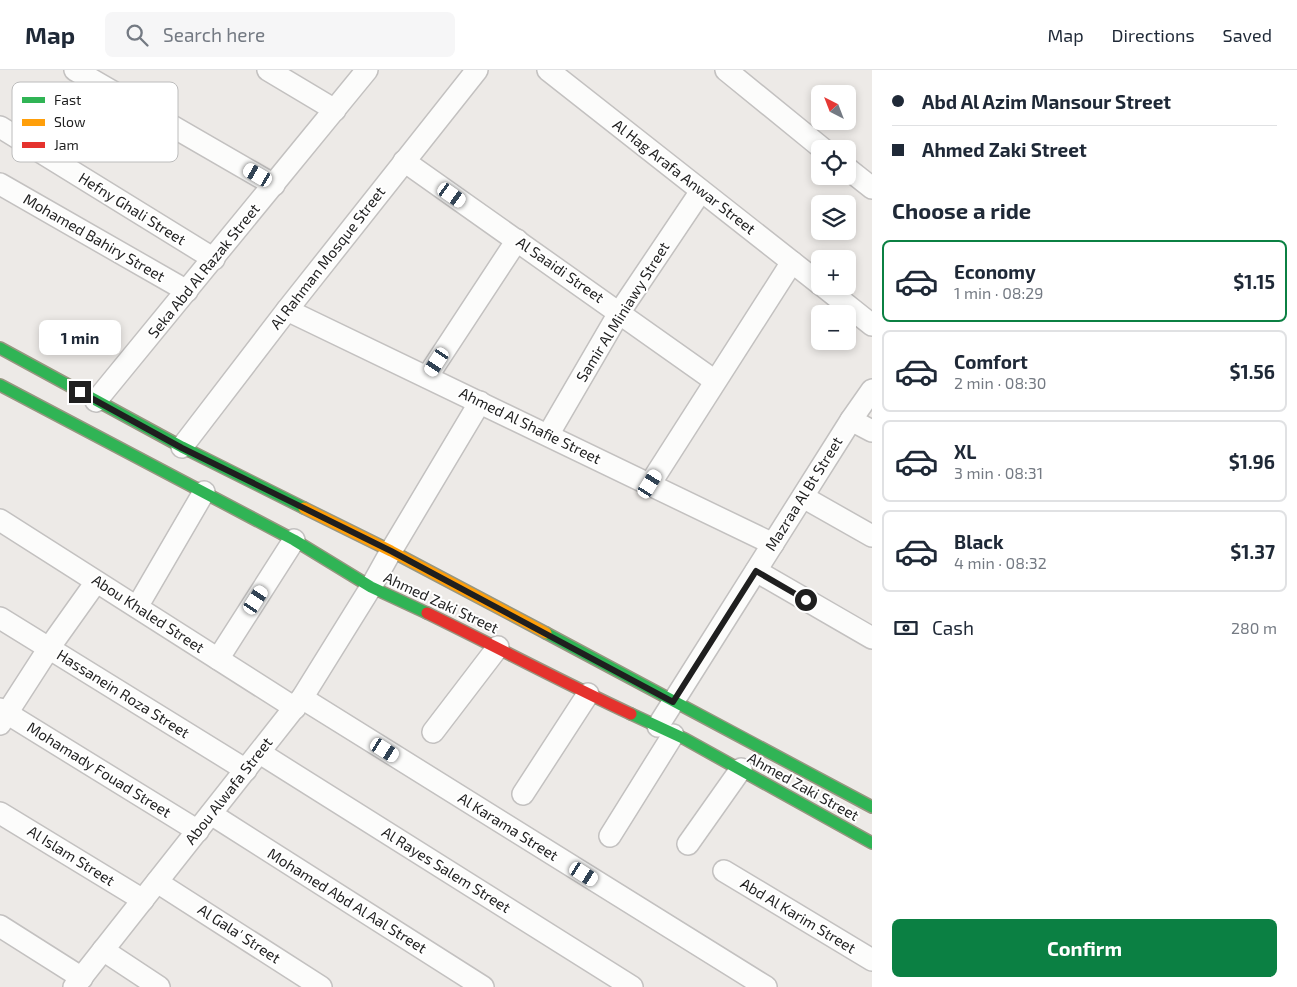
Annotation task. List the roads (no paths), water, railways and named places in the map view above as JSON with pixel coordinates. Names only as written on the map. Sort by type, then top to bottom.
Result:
[{"type":"street","points":[[75,70],[96,82]]},
{"type":"street","points":[[268,70],[335,110]]},
{"type":"street","name":"Seka Abd Al Razak Street","points":[[96,401],[367,70]]},
{"type":"street","name":"Al Rahman Mosque Street","points":[[182,448],[287,310],[477,70]]},
{"type":"street","name":"Al Hag Arafa Anwar Street","points":[[548,70],[811,277]]},
{"type":"street","points":[[726,70],[812,140]]},
{"type":"street","name":"Hefny Ghali Street","points":[[0,127],[12,134]]},
{"type":"street","points":[[178,130],[274,185]]},
{"type":"street","name":"Al Saaidi Street","points":[[404,161],[715,380]]},
{"type":"street","name":"Hefny Ghali Street","points":[[57,162],[214,259]]},
{"type":"street","points":[[856,175],[872,188]]},
{"type":"street","name":"Mohamed Bahiry Street","points":[[0,184],[187,291]]},
{"type":"street","name":"Samir Al Miniawy Street","points":[[548,435],[619,312],[702,190]]},
{"type":"street","points":[[427,377],[517,240]]},
{"type":"street","points":[[650,484],[792,262]]},
{"type":"street","points":[[834,295],[872,325]]},
{"type":"street","name":"Ahmed Al Shafie Street","points":[[287,310],[773,544]]},
{"type":"street","name":"Ahmed Zaki Street","points":[[0,348],[182,448],[391,551],[872,807]]},
{"type":"street","name":"Ahmed Zaki Street","points":[[0,385],[294,540],[371,587],[498,647],[588,694],[685,739],[872,843]]},
{"type":"street","name":"Mazraa Al Bt Street","points":[[610,836],[666,731],[673,702],[851,420],[872,390]]},
{"type":"street","name":"Abou Alwafa Street","points":[[78,982],[299,703],[371,587],[480,402]]},
{"type":"street","points":[[851,420],[872,431]]},
{"type":"street","points":[[137,607],[204,492]]},
{"type":"street","points":[[803,497],[872,536]]},
{"type":"street","name":"Abou Khaled Street","points":[[0,520],[218,659],[299,703]]},
{"type":"street","points":[[218,659],[294,540]]},
{"type":"street","points":[[756,571],[872,638]]},
{"type":"street","points":[[2,716],[96,582]]},
{"type":"street","name":"Hassanein Roza Street","points":[[0,618],[246,770]]},
{"type":"street","points":[[432,732],[498,647]]},
{"type":"street","points":[[523,794],[588,694]]},
{"type":"street","name":"Al Karama Street","points":[[299,703],[766,987]]},
{"type":"street","name":"Mohamady Fouad Street","points":[[2,716],[198,831]]},
{"type":"street","name":"Al Rayes Salem Street","points":[[260,753],[632,987]]},
{"type":"street","points":[[688,844],[741,769]]},
{"type":"street","name":"Al Islam Street","points":[[0,812],[143,900]]},
{"type":"street","name":"Mohamed Abd Al Aal Street","points":[[211,814],[483,987]]},
{"type":"street","name":"Abd Al Karim Street","points":[[724,871],[872,960]]},
{"type":"street","name":"Al Gala' Street","points":[[157,882],[321,987]]},
{"type":"street","points":[[0,926],[78,982]]},
{"type":"street","points":[[103,950],[159,987]]}]
